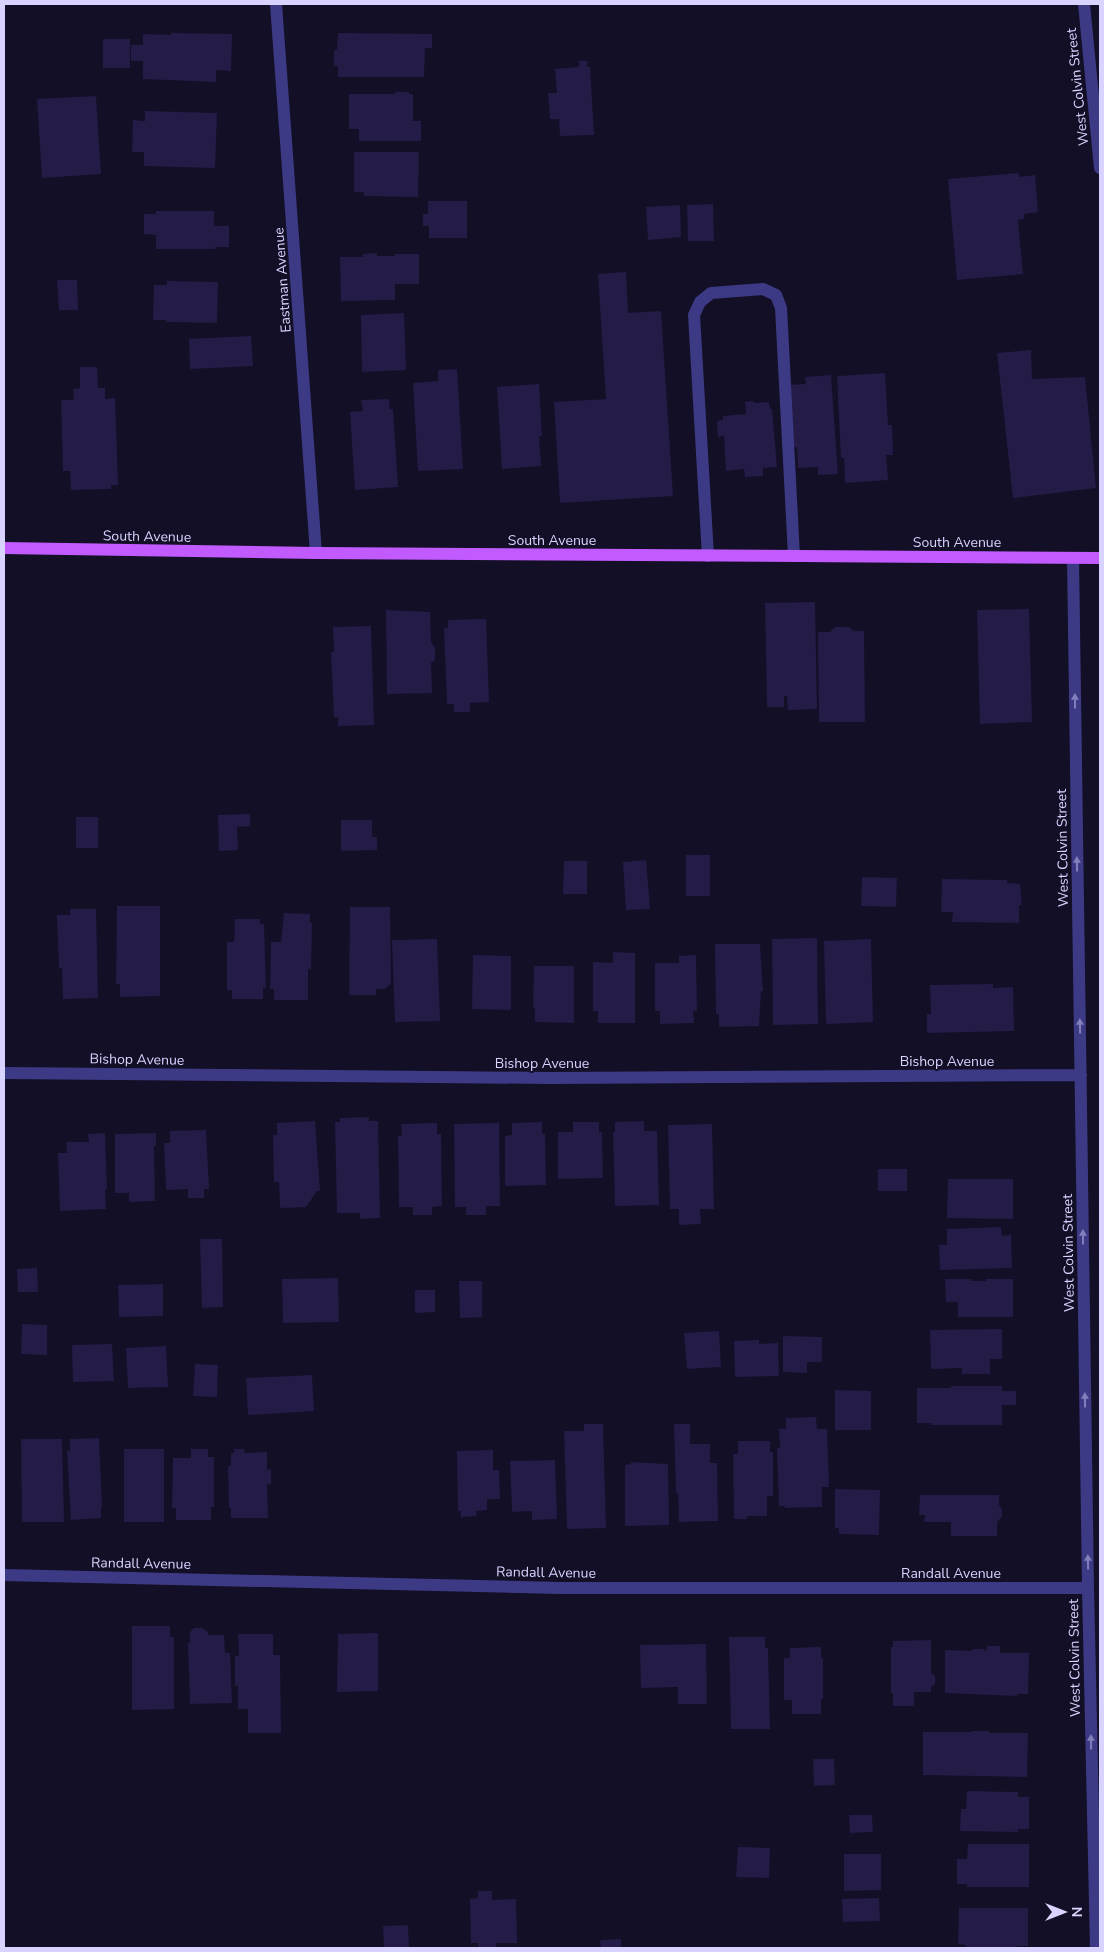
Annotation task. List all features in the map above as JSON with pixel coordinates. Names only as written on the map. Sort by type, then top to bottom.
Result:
[{"type":"main road","name":"South Avenue","points":[[4,548],[316,553],[1100,558]]},
{"type":"street","name":"Eastman Avenue","points":[[276,4],[316,553]]},
{"type":"street","name":"West Colvin Street","points":[[1084,4],[1100,168]]},
{"type":"street","points":[[708,556],[694,315],[700,302],[711,293],[762,289],[776,295],[781,308],[794,556]]},
{"type":"street","name":"West Colvin Street","points":[[1072,558],[1088,1588],[1096,1948]]},
{"type":"street","name":"Bishop Avenue","points":[[4,1073],[540,1078],[1081,1075]]},
{"type":"street","name":"Randall Avenue","points":[[4,1574],[560,1588],[1088,1588]]},
{"type":"building","points":[[171,33],[232,34],[231,71],[216,70],[216,82],[143,79],[143,61],[131,61],[131,45],[143,45],[143,34],[171,35]]},
{"type":"building","points":[[338,33],[432,34],[432,48],[425,48],[424,77],[338,77],[338,66],[334,66],[334,50],[337,50]]},
{"type":"building","points":[[103,39],[130,39],[130,68],[103,68]]},
{"type":"building","points":[[579,61],[587,61],[587,67],[590,67],[594,135],[560,136],[559,119],[550,119],[548,93],[557,93],[555,69],[579,67]]},
{"type":"building","points":[[395,92],[409,92],[409,94],[413,94],[413,121],[421,121],[421,141],[359,141],[359,129],[349,129],[349,94],[395,94]]},
{"type":"building","points":[[96,96],[101,174],[42,178],[37,99]]},
{"type":"building","points":[[145,111],[217,113],[215,168],[144,166],[144,152],[132,152],[133,120],[145,121]]},
{"type":"building","points":[[354,152],[419,152],[418,197],[364,196],[364,192],[354,192]]},
{"type":"building","points":[[1019,173],[1019,177],[1035,175],[1038,212],[1024,214],[1024,219],[1018,220],[1023,274],[957,280],[948,179]]},
{"type":"building","points":[[428,201],[467,201],[467,238],[429,238],[429,226],[423,226],[423,214],[428,214]]},
{"type":"building","points":[[713,204],[714,241],[688,241],[687,205]]},
{"type":"building","points":[[680,205],[681,237],[648,240],[646,207]]},
{"type":"building","points":[[156,211],[214,211],[214,226],[229,226],[229,247],[215,247],[215,249],[156,249],[156,235],[144,234],[144,214],[156,214]]},
{"type":"building","points":[[377,253],[377,256],[419,254],[419,284],[395,284],[395,300],[341,301],[340,257],[363,257],[363,254]]},
{"type":"building","points":[[626,272],[628,313],[661,311],[673,496],[560,503],[554,402],[606,399],[598,274]]},
{"type":"building","points":[[57,280],[77,280],[78,310],[59,310]]},
{"type":"building","points":[[167,281],[218,282],[217,323],[153,320],[154,285],[167,285]]},
{"type":"building","points":[[404,313],[406,370],[362,372],[361,315]]},
{"type":"building","points":[[251,336],[253,366],[190,369],[189,339]]},
{"type":"building","points":[[1031,350],[1032,379],[1085,377],[1096,488],[1013,498],[997,353]]},
{"type":"building","points":[[80,367],[97,367],[98,388],[105,388],[105,399],[115,398],[118,485],[111,485],[111,489],[71,490],[70,471],[63,471],[61,400],[74,400],[73,389],[80,388]]},
{"type":"building","points":[[457,369],[463,469],[418,471],[413,383],[438,381],[438,370]]},
{"type":"building","points":[[885,373],[888,425],[892,425],[893,455],[886,455],[888,480],[845,483],[844,458],[841,458],[837,376]]},
{"type":"building","points":[[831,375],[838,474],[818,475],[818,467],[798,468],[797,447],[790,448],[787,385],[806,384],[805,377]]},
{"type":"building","points":[[539,384],[542,436],[539,436],[541,466],[502,469],[497,387]]},
{"type":"building","points":[[389,399],[390,409],[393,409],[398,487],[355,490],[350,412],[363,411],[361,400]]},
{"type":"building","points":[[752,401],[755,403],[769,402],[770,409],[772,409],[777,467],[763,468],[763,476],[745,477],[744,469],[726,471],[724,436],[718,437],[717,421],[723,420],[723,416],[746,414],[745,402]]},
{"type":"building","points":[[815,602],[817,709],[788,710],[787,696],[784,696],[784,707],[767,707],[765,603]]},
{"type":"building","points":[[1029,609],[1032,722],[980,724],[977,610]]},
{"type":"building","points":[[386,610],[430,612],[431,642],[435,648],[435,660],[431,663],[432,693],[387,694]]},
{"type":"building","points":[[486,619],[489,702],[470,703],[470,712],[454,712],[454,704],[447,704],[444,628],[448,628],[448,620]]},
{"type":"building","points":[[371,626],[374,725],[338,726],[338,717],[334,718],[331,652],[334,652],[333,627]]},
{"type":"building","points":[[835,627],[849,627],[854,631],[864,631],[865,722],[819,722],[818,632],[830,632]]},
{"type":"building","points":[[250,814],[250,826],[237,827],[238,850],[219,851],[218,815]]},
{"type":"building","points":[[76,817],[98,817],[98,848],[76,848]]},
{"type":"building","points":[[341,820],[372,820],[372,837],[377,837],[377,850],[341,851]]},
{"type":"building","points":[[686,855],[710,855],[710,896],[686,896]]},
{"type":"building","points":[[646,860],[650,909],[626,910],[623,862]]},
{"type":"building","points":[[564,861],[587,861],[587,894],[563,894]]},
{"type":"building","points":[[862,877],[897,878],[896,907],[861,906]]},
{"type":"building","points":[[942,879],[1007,880],[1007,883],[1020,884],[1022,905],[1019,905],[1019,923],[952,922],[953,912],[941,912]]},
{"type":"building","points":[[117,906],[160,906],[160,996],[120,997],[120,984],[116,984]]},
{"type":"building","points":[[350,907],[390,907],[391,983],[385,989],[376,989],[376,995],[349,995]]},
{"type":"building","points":[[70,909],[96,909],[98,998],[63,999],[62,968],[59,968],[57,915],[70,915]]},
{"type":"building","points":[[284,913],[310,914],[310,923],[312,923],[311,969],[308,969],[308,1000],[274,1000],[274,989],[270,989],[271,942],[281,942]]},
{"type":"building","points":[[235,919],[260,919],[260,924],[264,924],[266,988],[263,988],[263,999],[232,999],[232,990],[227,990],[227,942],[234,942]]},
{"type":"building","points":[[817,938],[818,1024],[773,1025],[772,939]]},
{"type":"building","points":[[437,939],[440,1021],[395,1022],[392,940]]},
{"type":"building","points":[[871,939],[873,1022],[826,1024],[824,941]]},
{"type":"building","points":[[715,944],[760,944],[763,991],[761,991],[759,1026],[719,1027],[719,1014],[716,1014]]},
{"type":"building","points":[[613,952],[635,953],[635,1023],[598,1023],[598,1011],[593,1011],[593,962],[613,963]]},
{"type":"building","points":[[473,955],[511,956],[511,1010],[472,1009]]},
{"type":"building","points":[[696,955],[697,1011],[693,1011],[694,1023],[660,1024],[660,1011],[655,1011],[655,963],[679,963],[679,956]]},
{"type":"building","points":[[534,966],[574,966],[574,1023],[535,1022],[535,1008],[533,1008]]},
{"type":"building","points":[[993,984],[993,988],[1013,987],[1014,1031],[927,1033],[927,1014],[931,1014],[930,985]]},
{"type":"building","points":[[369,1117],[369,1121],[378,1121],[380,1218],[360,1219],[360,1213],[337,1213],[335,1122],[340,1122],[340,1118]]},
{"type":"building","points":[[315,1121],[320,1191],[317,1191],[306,1207],[280,1208],[279,1182],[274,1182],[273,1135],[277,1135],[277,1123]]},
{"type":"building","points":[[644,1121],[644,1131],[657,1131],[659,1205],[615,1206],[613,1132],[615,1132],[615,1122]]},
{"type":"building","points":[[542,1122],[542,1134],[545,1134],[546,1185],[505,1186],[505,1136],[512,1135],[512,1123]]},
{"type":"building","points":[[573,1122],[599,1122],[599,1132],[602,1132],[603,1178],[558,1179],[558,1132],[573,1132]]},
{"type":"building","points":[[437,1123],[437,1134],[441,1134],[442,1206],[432,1207],[432,1215],[413,1215],[413,1207],[399,1207],[398,1136],[402,1136],[401,1124]]},
{"type":"building","points":[[499,1123],[500,1206],[486,1206],[486,1215],[466,1215],[466,1207],[455,1207],[454,1124]]},
{"type":"building","points":[[712,1124],[714,1209],[700,1209],[701,1224],[679,1225],[679,1209],[670,1209],[668,1125]]},
{"type":"building","points":[[206,1130],[209,1189],[204,1189],[204,1198],[188,1198],[188,1189],[166,1190],[164,1143],[170,1143],[170,1131]]},
{"type":"building","points":[[105,1133],[106,1209],[60,1211],[58,1153],[67,1153],[66,1142],[89,1142],[88,1134]]},
{"type":"building","points":[[156,1133],[156,1146],[154,1146],[155,1201],[129,1202],[129,1193],[115,1193],[115,1134]]},
{"type":"building","points":[[878,1169],[907,1169],[907,1191],[878,1191]]},
{"type":"building","points":[[948,1179],[1013,1179],[1013,1219],[947,1218]]},
{"type":"building","points":[[1001,1227],[1002,1236],[1011,1235],[1012,1268],[940,1270],[939,1245],[947,1245],[947,1229]]},
{"type":"building","points":[[200,1239],[222,1239],[223,1307],[202,1308]]},
{"type":"building","points":[[37,1268],[38,1292],[18,1292],[17,1269]]},
{"type":"building","points":[[338,1278],[339,1322],[283,1323],[282,1279]]},
{"type":"building","points":[[945,1279],[986,1281],[986,1279],[1013,1279],[1013,1317],[958,1317],[958,1302],[946,1302]]},
{"type":"building","points":[[459,1281],[482,1281],[482,1317],[460,1318]]},
{"type":"building","points":[[163,1284],[163,1316],[119,1317],[118,1285]]},
{"type":"building","points":[[415,1290],[435,1290],[435,1312],[415,1313]]},
{"type":"building","points":[[22,1324],[47,1325],[47,1355],[21,1354]]},
{"type":"building","points":[[1002,1329],[1002,1359],[990,1359],[990,1374],[962,1374],[962,1368],[931,1369],[930,1330]]},
{"type":"building","points":[[719,1331],[721,1367],[687,1369],[684,1333]]},
{"type":"building","points":[[783,1336],[822,1337],[822,1362],[807,1362],[807,1373],[783,1372]]},
{"type":"building","points":[[759,1340],[759,1344],[778,1343],[779,1376],[735,1377],[734,1341]]},
{"type":"building","points":[[112,1344],[114,1381],[73,1382],[72,1345]]},
{"type":"building","points":[[166,1346],[168,1387],[128,1388],[126,1348]]},
{"type":"building","points":[[195,1364],[218,1365],[217,1397],[193,1396]]},
{"type":"building","points":[[312,1375],[314,1411],[248,1415],[246,1378]]},
{"type":"building","points":[[951,1386],[1002,1386],[1002,1391],[1016,1391],[1016,1405],[1002,1405],[1002,1425],[931,1425],[931,1423],[917,1423],[917,1388],[951,1388]]},
{"type":"building","points":[[835,1390],[871,1391],[871,1430],[835,1430]]},
{"type":"building","points":[[816,1417],[817,1429],[827,1429],[829,1487],[822,1487],[822,1507],[785,1508],[785,1506],[779,1506],[777,1448],[780,1448],[779,1429],[786,1429],[786,1418]]},
{"type":"building","points":[[584,1424],[603,1424],[606,1528],[567,1529],[564,1431],[584,1431]]},
{"type":"building","points":[[674,1424],[690,1424],[690,1444],[710,1444],[710,1463],[717,1463],[718,1521],[679,1522],[678,1493],[676,1493]]},
{"type":"building","points":[[99,1438],[101,1518],[71,1520],[67,1451],[70,1451],[70,1439]]},
{"type":"building","points":[[21,1439],[62,1439],[64,1522],[22,1522]]},
{"type":"building","points":[[738,1441],[770,1441],[770,1452],[773,1452],[773,1496],[767,1496],[767,1516],[747,1516],[747,1519],[734,1519],[733,1454],[738,1454]]},
{"type":"building","points":[[124,1449],[164,1449],[164,1522],[124,1522]]},
{"type":"building","points":[[191,1449],[208,1449],[208,1457],[214,1457],[214,1507],[211,1507],[211,1520],[176,1520],[176,1508],[172,1508],[173,1458],[191,1458]]},
{"type":"building","points":[[234,1449],[244,1449],[245,1453],[267,1452],[267,1470],[271,1469],[271,1484],[267,1484],[268,1518],[231,1518],[228,1466],[231,1466],[231,1453],[234,1453]]},
{"type":"building","points":[[493,1450],[493,1470],[499,1470],[500,1499],[487,1499],[487,1510],[476,1511],[477,1516],[461,1517],[461,1511],[458,1511],[457,1451]]},
{"type":"building","points":[[555,1460],[557,1519],[532,1520],[532,1511],[512,1512],[510,1461]]},
{"type":"building","points":[[631,1462],[668,1464],[669,1525],[625,1526],[625,1465],[631,1464]]},
{"type":"building","points":[[835,1489],[880,1490],[879,1535],[839,1534],[839,1528],[835,1528]]},
{"type":"building","points":[[920,1495],[999,1495],[1002,1517],[997,1522],[997,1536],[951,1536],[951,1522],[924,1522],[925,1515],[919,1515]]},
{"type":"building","points":[[132,1626],[170,1626],[170,1637],[174,1637],[174,1709],[132,1710]]},
{"type":"building","points":[[194,1628],[202,1628],[208,1632],[208,1635],[224,1635],[225,1653],[230,1653],[232,1703],[190,1704],[188,1643],[190,1643],[190,1632]]},
{"type":"building","points":[[378,1633],[378,1691],[337,1692],[338,1634]]},
{"type":"building","points":[[238,1634],[273,1634],[273,1655],[280,1655],[281,1733],[248,1733],[248,1709],[238,1709],[238,1686],[235,1686],[235,1656],[239,1656]]},
{"type":"building","points":[[729,1637],[765,1637],[765,1648],[768,1648],[770,1729],[731,1729]]},
{"type":"building","points":[[931,1640],[931,1673],[935,1676],[935,1684],[931,1687],[931,1692],[914,1692],[914,1706],[893,1706],[893,1693],[891,1693],[891,1647],[893,1647],[893,1641]]},
{"type":"building","points":[[706,1644],[707,1704],[678,1704],[678,1687],[641,1688],[640,1645]]},
{"type":"building","points":[[987,1646],[1000,1646],[1000,1653],[1029,1653],[1028,1694],[1017,1694],[1017,1696],[945,1693],[945,1650],[971,1651],[983,1649],[987,1651]]},
{"type":"building","points":[[821,1647],[821,1658],[823,1658],[823,1699],[821,1699],[821,1714],[792,1714],[792,1700],[784,1700],[784,1658],[790,1658],[790,1648]]},
{"type":"building","points":[[923,1732],[1028,1733],[1027,1777],[923,1775]]},
{"type":"building","points":[[813,1759],[834,1759],[835,1785],[814,1786]]},
{"type":"building","points":[[967,1791],[1018,1792],[1018,1797],[1029,1797],[1029,1829],[1018,1829],[1018,1832],[960,1831],[961,1809],[966,1809]]},
{"type":"building","points":[[849,1815],[872,1815],[873,1832],[850,1833]]},
{"type":"building","points":[[968,1844],[1029,1844],[1029,1887],[967,1887],[967,1884],[957,1884],[957,1859],[967,1859]]},
{"type":"building","points":[[738,1847],[770,1848],[769,1878],[736,1877]]},
{"type":"building","points":[[844,1854],[881,1854],[881,1890],[844,1891]]},
{"type":"building","points":[[478,1891],[492,1891],[492,1900],[516,1899],[517,1943],[496,1943],[496,1948],[478,1948],[478,1943],[471,1943],[470,1899],[478,1898]]},
{"type":"building","points":[[879,1898],[880,1921],[843,1922],[842,1899]]},
{"type":"building","points":[[959,1908],[1028,1908],[1028,1946],[1016,1946],[1016,1948],[966,1947],[966,1945],[958,1944]]},
{"type":"building","points":[[408,1925],[409,1948],[384,1948],[383,1926]]},
{"type":"building","points":[[621,1939],[621,1948],[601,1948],[600,1940]]}]
